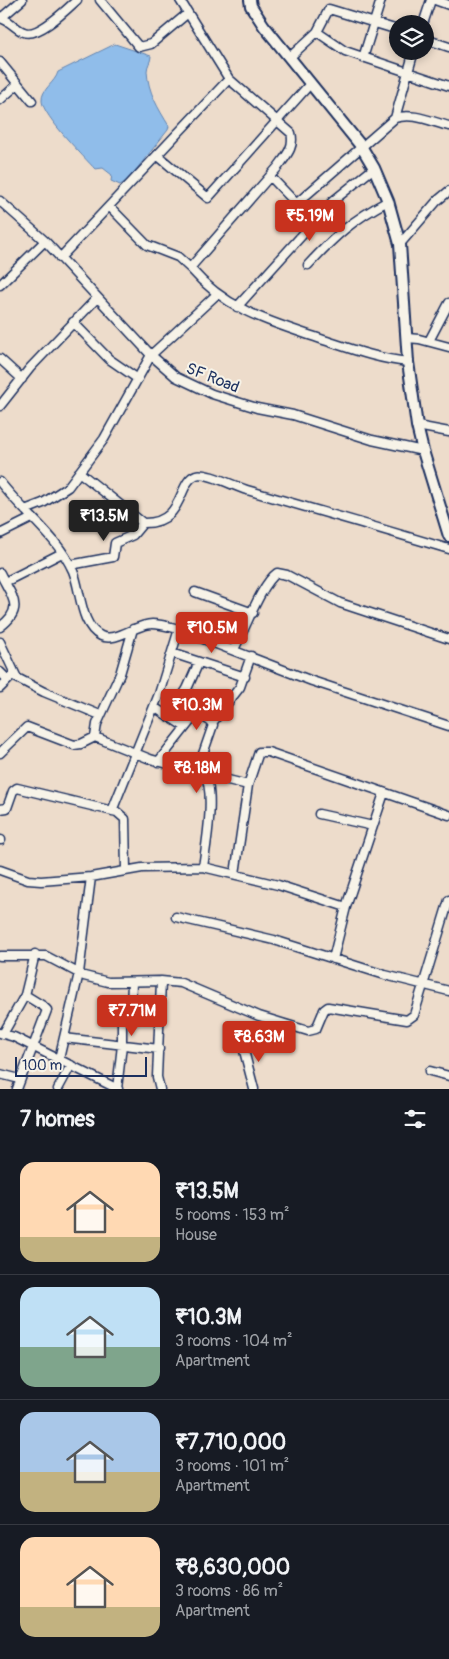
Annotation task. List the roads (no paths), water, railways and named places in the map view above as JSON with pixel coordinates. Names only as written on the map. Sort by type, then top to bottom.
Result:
[{"type":"street","points":[[22,0],[0,18],[22,31],[34,33],[75,1]]},
{"type":"street","points":[[100,0],[139,47],[150,44],[188,13]]},
{"type":"street","points":[[180,0],[229,79],[291,133],[293,142],[289,152],[270,176],[190,268]]},
{"type":"street","points":[[250,0],[251,6],[264,26],[361,146],[374,168],[388,201],[400,244],[408,362],[417,426],[449,536]]},
{"type":"street","points":[[290,57],[317,32],[332,0]]},
{"type":"street","points":[[363,58],[381,0]]},
{"type":"street","points":[[427,15],[433,0],[449,5]]},
{"type":"street","points":[[329,8],[389,27]]},
{"type":"street","points":[[317,32],[345,51],[449,86]]},
{"type":"street","points":[[434,42],[449,47]]},
{"type":"street","points":[[395,118],[411,60]]},
{"type":"street","points":[[0,63],[32,101]]},
{"type":"street","points":[[60,258],[229,79]]},
{"type":"street","points":[[0,100],[18,84]]},
{"type":"street","points":[[157,155],[208,198],[310,84]]},
{"type":"street","points":[[296,204],[395,118],[412,116],[449,126]]},
{"type":"street","points":[[237,307],[312,221],[333,201],[374,168]]},
{"type":"street","points":[[270,176],[312,221]]},
{"type":"street","points":[[400,244],[431,207],[449,191]]},
{"type":"street","name":"SF Road","points":[[0,201],[45,242],[151,355],[176,377],[212,394],[257,408],[293,415],[372,440],[423,451]]},
{"type":"street","points":[[308,265],[353,220],[388,201]]},
{"type":"street","points":[[110,207],[147,245],[178,257],[216,294],[237,307],[278,326],[383,360],[408,362]]},
{"type":"street","points":[[0,285],[45,242]]},
{"type":"street","points":[[25,510],[56,496],[68,487],[104,439],[151,355],[216,294]]},
{"type":"street","points":[[0,406],[22,379],[97,298]]},
{"type":"street","points":[[429,341],[449,303]]},
{"type":"street","points":[[74,322],[109,359],[138,379]]},
{"type":"street","points":[[407,338],[429,341],[449,347]]},
{"type":"street","points":[[0,359],[22,379]]},
{"type":"street","points":[[417,426],[449,432]]},
{"type":"street","points":[[79,472],[143,523]]},
{"type":"street","points":[[70,565],[113,557],[115,543],[133,534],[143,523],[161,521],[169,514],[190,479],[196,475],[203,475],[242,489],[449,549]]},
{"type":"street","points":[[0,482],[62,553],[70,565],[84,611],[94,631],[102,637],[112,637],[151,624],[179,629],[336,689],[449,726]]},
{"type":"street","points":[[0,534],[32,518]]},
{"type":"street","points":[[5,582],[62,553]]},
{"type":"street","points":[[0,573],[14,600],[15,612],[9,621],[0,627]]},
{"type":"street","points":[[234,649],[269,579],[277,573],[287,576],[340,603],[449,639]]},
{"type":"street","points":[[195,592],[253,613]]},
{"type":"street","points":[[95,737],[100,715],[120,674],[133,629]]},
{"type":"street","points":[[112,811],[154,707],[179,629]]},
{"type":"street","points":[[0,642],[11,677]]},
{"type":"street","points":[[172,653],[244,677]]},
{"type":"street","points":[[200,773],[213,729],[212,723],[237,692],[251,656]]},
{"type":"street","points":[[170,717],[187,689],[199,662]]},
{"type":"street","points":[[0,672],[100,715]]},
{"type":"street","points":[[0,688],[11,677]]},
{"type":"street","points":[[154,707],[185,727]]},
{"type":"street","points":[[158,762],[185,727],[197,715],[212,723]]},
{"type":"street","points":[[0,753],[27,727],[74,744],[81,744],[95,737],[158,762],[248,785]]},
{"type":"street","points":[[235,874],[248,785],[259,752],[268,752],[449,815]]},
{"type":"street","points":[[200,773],[208,780],[203,867]]},
{"type":"street","points":[[0,809],[7,808],[13,791],[17,788],[122,815],[125,820],[126,870]]},
{"type":"street","points":[[333,959],[346,907],[384,793]]},
{"type":"street","points":[[319,814],[373,826]]},
{"type":"street","points":[[0,870],[28,880],[41,882],[169,866],[203,867],[235,874],[346,907]]},
{"type":"street","points":[[59,1059],[78,973],[91,877]]},
{"type":"street","points":[[0,956],[35,954],[58,961],[78,973],[108,982],[161,981],[181,984],[258,1016],[308,1031],[316,1029],[324,1010],[328,1007],[402,1020],[412,1018],[448,903]]},
{"type":"street","points":[[176,917],[257,936],[449,991]]},
{"type":"street","points":[[35,954],[25,995],[2,1033],[34,1046],[71,1065],[103,1086],[117,1089],[122,1046],[122,1023],[123,1018],[131,1009],[132,982]]},
{"type":"street","points":[[160,1089],[157,1077],[160,1049],[161,981]]},
{"type":"street","points":[[17,1089],[47,1010],[25,995]]},
{"type":"street","points":[[64,1038],[160,1049]]},
{"type":"street","points":[[242,1043],[254,1089]]},
{"type":"street","points":[[58,1089],[71,1065]]},
{"type":"street","points":[[430,1071],[449,1076]]},
{"type":"street","points":[[0,1074],[20,1080]]},
{"type":"water","points":[[115,44],[151,56],[147,71],[149,86],[157,106],[169,126],[168,130],[127,181],[120,185],[111,181],[112,175],[103,168],[95,169],[82,155],[49,116],[42,101],[46,89],[58,72]]}]
